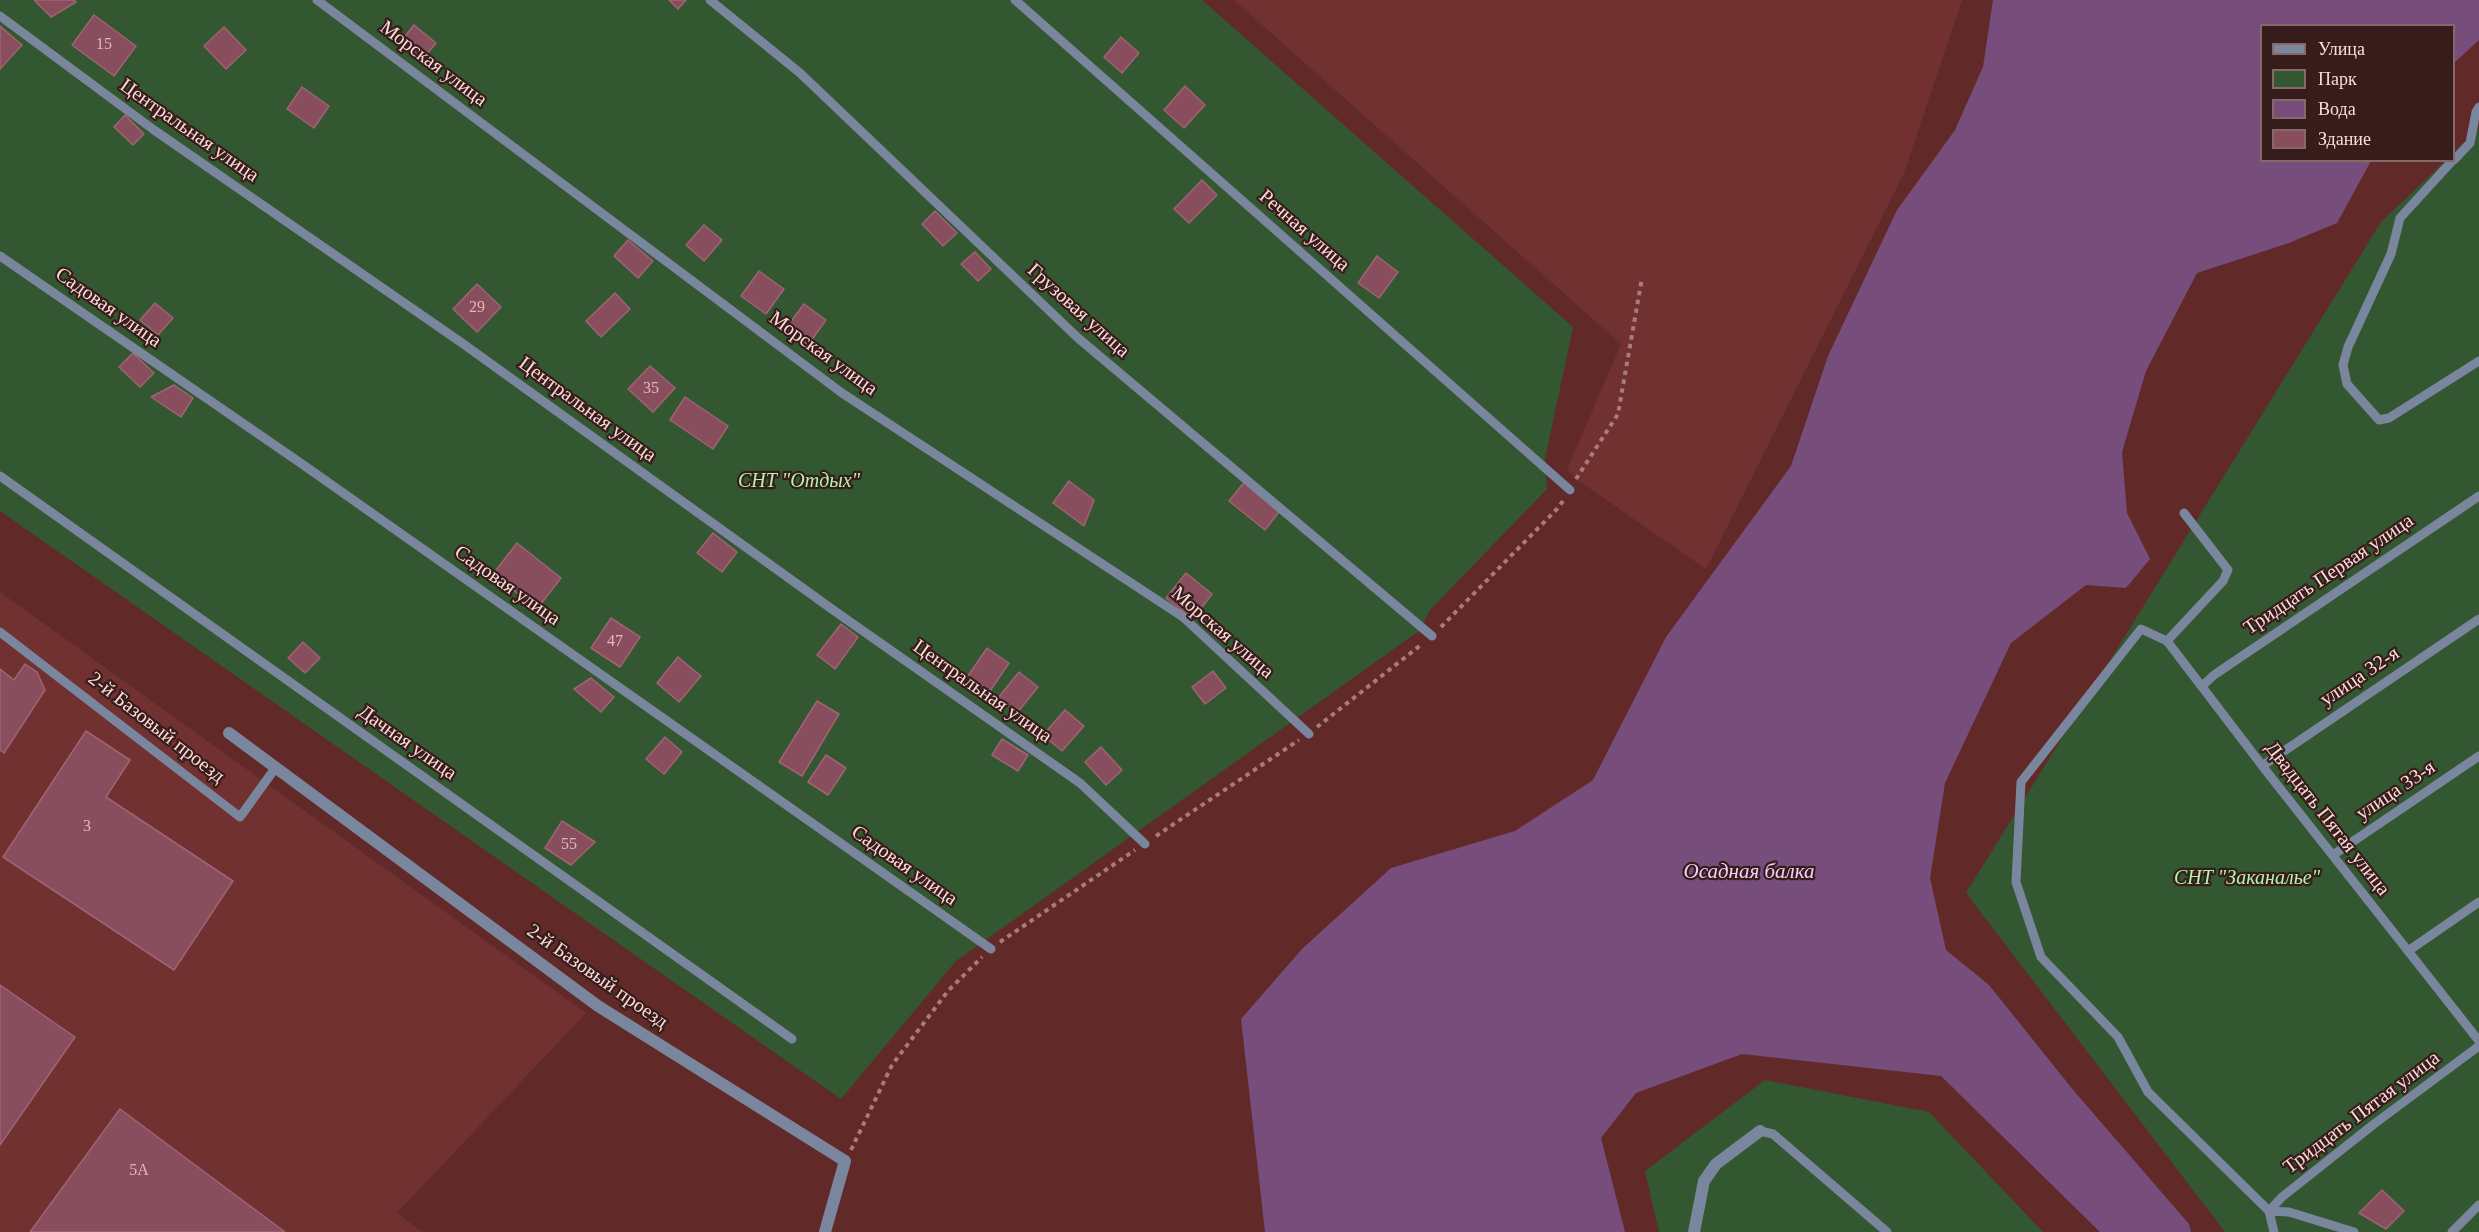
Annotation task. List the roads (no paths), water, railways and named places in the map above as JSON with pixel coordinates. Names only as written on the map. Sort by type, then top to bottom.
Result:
[{"type":"street","name":"2-й Базовый проезд","points":[[229,733],[598,1006],[845,1161],[825,1232]]},
{"type":"street","points":[[1694,1232],[1704,1181],[1716,1164],[1760,1131]]},
{"type":"lane","name":"Морская улица","points":[[317,0],[842,393],[1183,617],[1309,734]]},
{"type":"lane","name":"Грузовая улица","points":[[710,0],[800,73],[1078,338],[1432,636]]},
{"type":"lane","name":"Речная улица","points":[[1015,0],[1570,490]]},
{"type":"lane","name":"Центральная улица","points":[[0,16],[154,130],[462,343],[836,612],[1080,783],[1145,844]]},
{"type":"lane","points":[[2455,159],[2475,144],[2476,112],[2479,107]]},
{"type":"lane","points":[[2451,162],[2400,218],[2391,254],[2348,347],[2343,365],[2347,384],[2379,420],[2389,418],[2479,361]]},
{"type":"lane","name":"Садовая улица","points":[[0,256],[311,471],[991,949]]},
{"type":"lane","name":"Дачная улица","points":[[0,476],[792,1039]]},
{"type":"lane","name":"Тридцать Первая улица","points":[[2202,686],[2224,668],[2479,496]]},
{"type":"lane","points":[[2167,641],[2223,581],[2228,570],[2184,513]]},
{"type":"lane","name":"улица 32-я","points":[[2262,765],[2479,619]]},
{"type":"lane","name":"Двадцать Пятая улица","points":[[2269,1211],[2148,1092],[2118,1037],[2041,957],[2016,882],[2021,782],[2141,629],[2167,641],[2479,1041]]},
{"type":"lane","name":"2-й Базовый проезд","points":[[0,632],[240,817],[276,767]]},
{"type":"lane","name":"улица 33-я","points":[[2333,855],[2479,756]]},
{"type":"lane","points":[[2408,951],[2479,902]]},
{"type":"lane","name":"Тридцать Пятая улица","points":[[2269,1211],[2282,1197],[2374,1124],[2479,1047]]},
{"type":"lane","points":[[1760,1131],[1773,1134],[1887,1232]]},
{"type":"lane","points":[[2452,1232],[2479,1206]]},
{"type":"lane","points":[[2274,1232],[2269,1211],[2289,1212],[2354,1232]]},
{"type":"water","name":"Осадная балка","points":[[1993,0],[2479,0],[2479,40],[2455,62],[2455,24],[2260,24],[2260,162],[2370,162],[2337,223],[2289,243],[2197,273],[2146,371],[2122,452],[2127,513],[2150,559],[2126,588],[2086,585],[2011,643],[1945,783],[1930,878],[1946,950],[1989,985],[2074,1091],[2189,1224],[2191,1232],[2100,1232],[1941,1076],[1742,1054],[1636,1093],[1601,1138],[1625,1232],[1265,1232],[1241,1019],[1302,949],[1391,868],[1515,831],[1593,780],[1666,637],[1791,466],[1828,356],[1897,210],[1955,130],[1983,67]]},
{"type":"park label","name":"СНТ \"Отдых\"","points":[[799,482]]},
{"type":"park label","name":"СНТ \"Заканалье\"","points":[[2247,879]]}]
